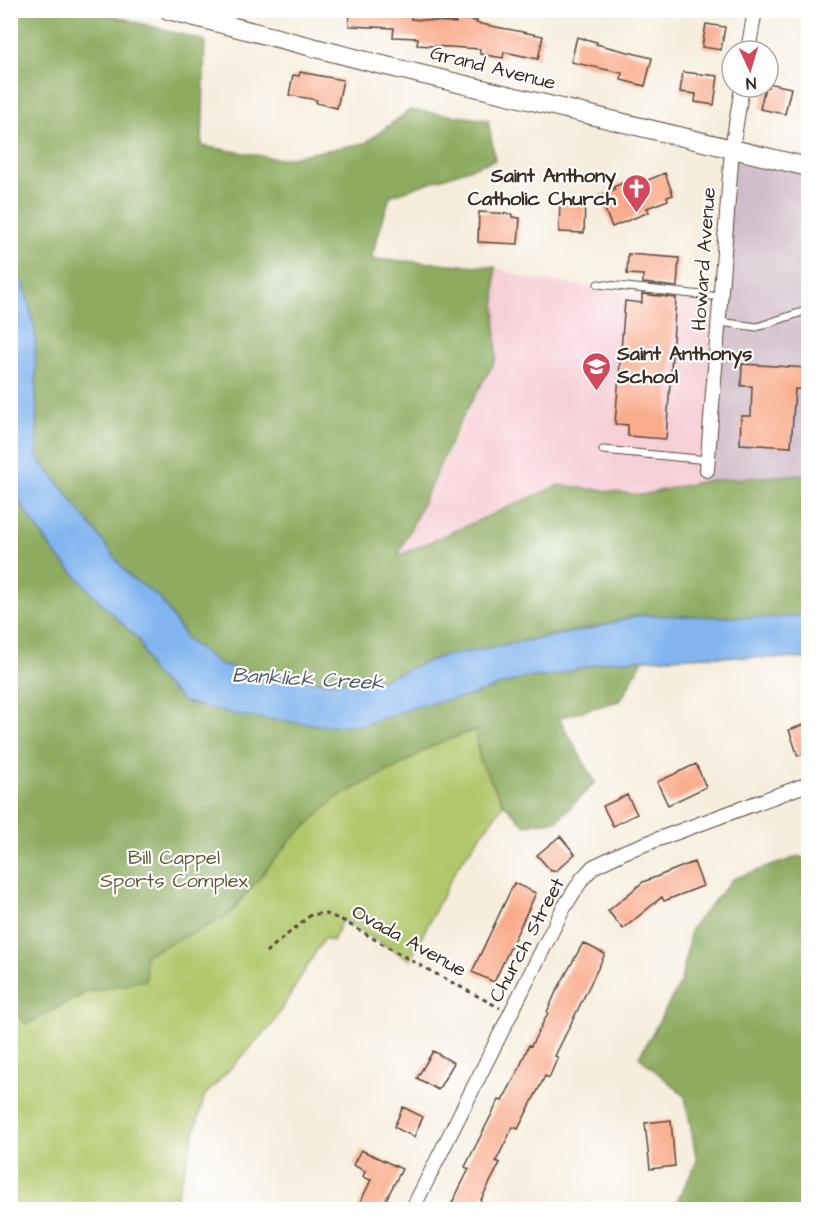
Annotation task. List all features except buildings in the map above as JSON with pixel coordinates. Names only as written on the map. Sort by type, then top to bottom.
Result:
[{"type":"street","name":"Grand Avenue","points":[[168,10],[808,167]]},
{"type":"street","points":[[750,39],[754,10]]},
{"type":"street","name":"Howard Avenue","points":[[707,465],[732,149],[740,99]]},
{"type":"street","name":"Church Street","points":[[412,1209],[563,909],[582,879],[593,867],[626,851],[808,784]]},
{"type":"lane","points":[[598,284],[720,297]]},
{"type":"lane","points":[[718,322],[757,327],[808,310]]},
{"type":"lane","points":[[603,450],[707,465]]},
{"type":"path","name":"Ovada Avenue","points":[[266,952],[312,914],[326,914],[342,920],[510,1014]]},
{"type":"shaded area","points":[[732,149],[808,167],[808,474],[704,481],[707,470]]},
{"type":"shaded area","name":"Saint Anthonys School","points":[[495,267],[529,279],[720,304],[707,470],[704,481],[641,495],[559,485],[397,556],[496,359]]},
{"type":"green space","points":[[10,11],[96,11],[205,41],[202,146],[280,159],[365,143],[410,110],[488,120],[495,160],[390,196],[371,259],[495,267],[496,359],[460,422],[398,556],[559,485],[641,495],[704,481],[808,474],[808,615],[775,618],[639,615],[591,628],[439,657],[382,680],[330,682],[272,677],[221,665],[187,640],[159,597],[129,577],[37,457],[35,330],[24,285],[11,262]]},
{"type":"green space","points":[[10,483],[14,494],[53,551],[139,640],[151,671],[422,705],[469,696],[526,677],[547,677],[608,661],[643,659],[621,700],[559,718],[595,782],[558,820],[525,825],[504,804],[480,761],[475,730],[431,746],[406,762],[336,798],[290,841],[227,917],[145,955],[146,980],[85,993],[27,1024],[10,1008]]},
{"type":"green space","name":"Bill Cappel Sports Complex","points":[[14,494],[53,551],[139,640],[151,671],[422,705],[469,696],[480,761],[504,804],[456,869],[410,960],[342,920],[333,941],[324,938],[272,1025],[205,1095],[173,1209],[11,1210],[10,498]]},
{"type":"green space","points":[[800,856],[808,863],[808,1209],[673,1209],[697,1161],[685,1096],[639,1057],[681,982],[691,928],[733,879]]},
{"type":"water","points":[[10,262],[24,285],[35,330],[37,457],[129,576],[159,597],[187,640],[221,665],[272,677],[330,682],[381,680],[439,657],[591,629],[639,615],[775,618],[808,615],[808,659],[707,656],[608,661],[547,677],[526,677],[469,696],[422,705],[363,725],[328,726],[243,716],[184,702],[151,671],[139,640],[53,551],[14,494],[10,483]]},
{"type":"place","name":"Saint Anthony Catholic Church","points":[[637,214]]},
{"type":"place","name":"Saint Anthonys School","points":[[596,392]]},
{"type":"water label","name":"Banklick Creek","points":[[308,679]]}]
